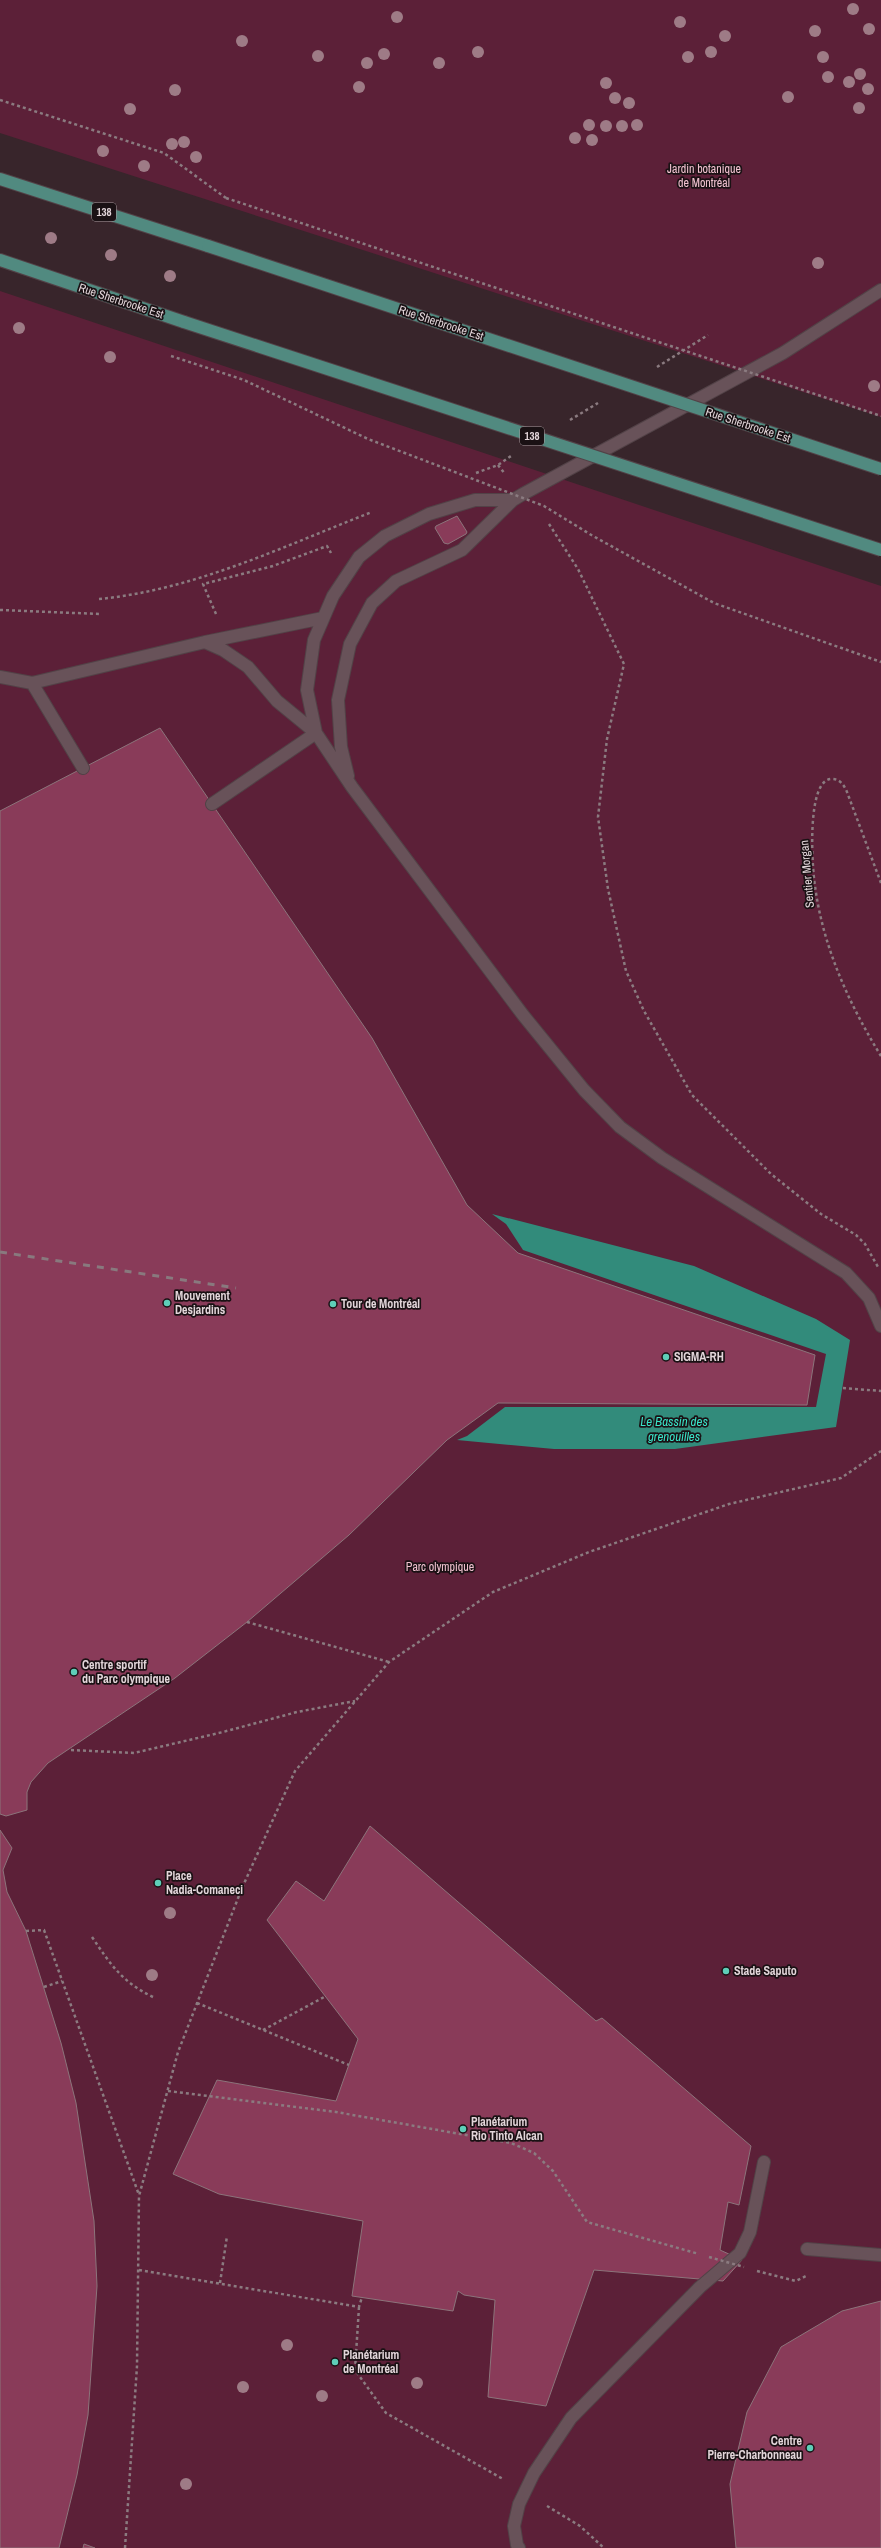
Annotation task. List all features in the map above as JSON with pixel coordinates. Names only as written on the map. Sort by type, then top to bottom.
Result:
[{"type":"main road","name":"Rue Sherbrooke Est","points":[[0,179],[208,246],[881,469]]},
{"type":"main road","name":"Rue Sherbrooke Est","points":[[0,260],[184,322],[881,550]]},
{"type":"lane","points":[[350,784],[341,747],[338,700],[350,644],[372,604],[396,582],[462,550],[513,500],[783,353],[881,290]]},
{"type":"lane","points":[[316,733],[307,690],[314,640],[333,596],[359,557],[385,536],[429,514],[475,500],[513,500]]},
{"type":"lane","points":[[0,677],[32,682],[205,642],[323,618]]},
{"type":"lane","points":[[205,642],[223,650],[248,667],[278,701],[316,733],[350,784],[523,1014],[584,1090],[620,1127],[662,1158],[737,1207],[846,1272],[869,1298],[881,1326]]},
{"type":"lane","points":[[32,682],[83,768]]},
{"type":"lane","points":[[212,804],[316,733]]},
{"type":"lane","points":[[518,2547],[514,2526],[518,2504],[534,2473],[571,2418],[700,2287],[740,2253],[750,2232],[764,2162]]},
{"type":"lane","points":[[807,2249],[881,2255]]},
{"type":"path","points":[[0,100],[164,153],[226,198],[881,416]]},
{"type":"path","points":[[171,356],[244,380],[368,439],[544,506],[593,536],[714,603],[881,662]]},
{"type":"path","points":[[456,480],[498,465],[505,474]]},
{"type":"path","points":[[99,599],[133,596],[184,582],[237,564],[374,511]]},
{"type":"path","points":[[549,524],[578,569],[624,664],[607,739],[598,817],[608,889],[626,971],[644,1011],[692,1095],[771,1174],[821,1214],[856,1235],[865,1244],[881,1273]]},
{"type":"path","points":[[0,610],[100,614]]},
{"type":"path","name":"Sentier Morgan","points":[[881,883],[843,784],[835,779],[828,779],[822,783],[818,793],[813,826],[814,885],[821,922],[839,979],[881,1056]]},
{"type":"path","points":[[843,1388],[881,1391]]},
{"type":"path","points":[[125,2548],[137,2366],[140,2196],[178,2052],[242,1888],[295,1771],[389,1662],[493,1592],[589,1552],[729,1504],[841,1478],[881,1451]]},
{"type":"path","points":[[247,1622],[389,1662]]},
{"type":"path","points":[[71,1750],[134,1753],[223,1732],[297,1712],[356,1701]]},
{"type":"path","points":[[26,1931],[44,1930],[140,2196]]},
{"type":"path","points":[[92,1937],[109,1963],[124,1979],[153,1996]]},
{"type":"path","points":[[44,1987],[62,1981]]},
{"type":"path","points":[[263,2030],[326,1996]]},
{"type":"path","points":[[198,2002],[348,2065]]},
{"type":"path","points":[[168,2091],[336,2112],[511,2143],[534,2153],[553,2171],[587,2222],[748,2268]]},
{"type":"path","points":[[220,2283],[227,2236]]},
{"type":"path","points":[[139,2270],[360,2306]]},
{"type":"path","points":[[753,2270],[782,2278]]},
{"type":"path","points":[[362,2297],[355,2370],[386,2413],[509,2482]]},
{"type":"path","points":[[558,2513],[580,2526],[604,2548]]},
{"type":"green space","name":"Jardin botanique de Montréal","points":[[0,0],[881,0],[881,417],[0,133]]},
{"type":"green space","name":"Parc olympique","points":[[0,291],[881,586],[881,2548],[0,2548]]},
{"type":"water","name":"Le Bassin des grenouilles","points":[[492,1214],[694,1266],[816,1319],[850,1340],[836,1427],[675,1449],[554,1449],[457,1440],[467,1436],[505,1407],[816,1407],[826,1354],[523,1250],[506,1224]]},
{"type":"building","points":[[457,516],[467,532],[448,544],[444,543],[435,528],[436,526]]},
{"type":"building","name":"Tour de Montréal","points":[[160,728],[372,1038],[467,1205],[518,1253],[815,1355],[807,1405],[498,1403],[447,1440],[349,1535],[247,1622],[175,1678],[48,1763],[31,1782],[27,1792],[27,1810],[6,1816],[0,1814],[0,811]]},
{"type":"building","name":"Planétarium Rio Tinto Alcan","points":[[370,1826],[596,2021],[602,2018],[751,2146],[739,2205],[728,2202],[720,2250],[742,2260],[723,2281],[594,2270],[546,2406],[488,2397],[495,2300],[464,2295],[458,2291],[453,2311],[352,2296],[363,2221],[219,2194],[173,2174],[217,2080],[336,2101],[358,2039],[267,1920],[296,1881],[324,1901]]},
{"type":"building","points":[[0,1830],[12,1848],[3,1870],[7,1892],[26,1931],[61,2043],[76,2103],[94,2221],[97,2286],[88,2415],[77,2475],[59,2548],[0,2548]]},
{"type":"building","name":"Centre Pierre-Charbonneau","points":[[881,2301],[881,2548],[736,2548],[730,2484],[747,2412],[781,2347],[842,2311]]},
{"type":"building","points":[[84,2544],[95,2548],[83,2548]]},
{"type":"railway","points":[[0,1252],[236,1288]]},
{"type":"place","name":"Mouvement Desjardins","points":[[167,1303]]},
{"type":"place","name":"Tour de Montréal","points":[[333,1304]]},
{"type":"place","name":"SIGMA-RH","points":[[666,1357]]},
{"type":"place","name":"Centre sportif du Parc olympique","points":[[74,1672]]},
{"type":"place","name":"Place Nadia-Comaneci","points":[[158,1883]]},
{"type":"place","name":"Stade Saputo","points":[[726,1971]]},
{"type":"place","name":"Planétarium Rio Tinto Alcan","points":[[463,2129]]},
{"type":"place","name":"Planétarium de Montréal","points":[[335,2362]]},
{"type":"place","name":"Centre Pierre-Charbonneau","points":[[810,2448]]}]
